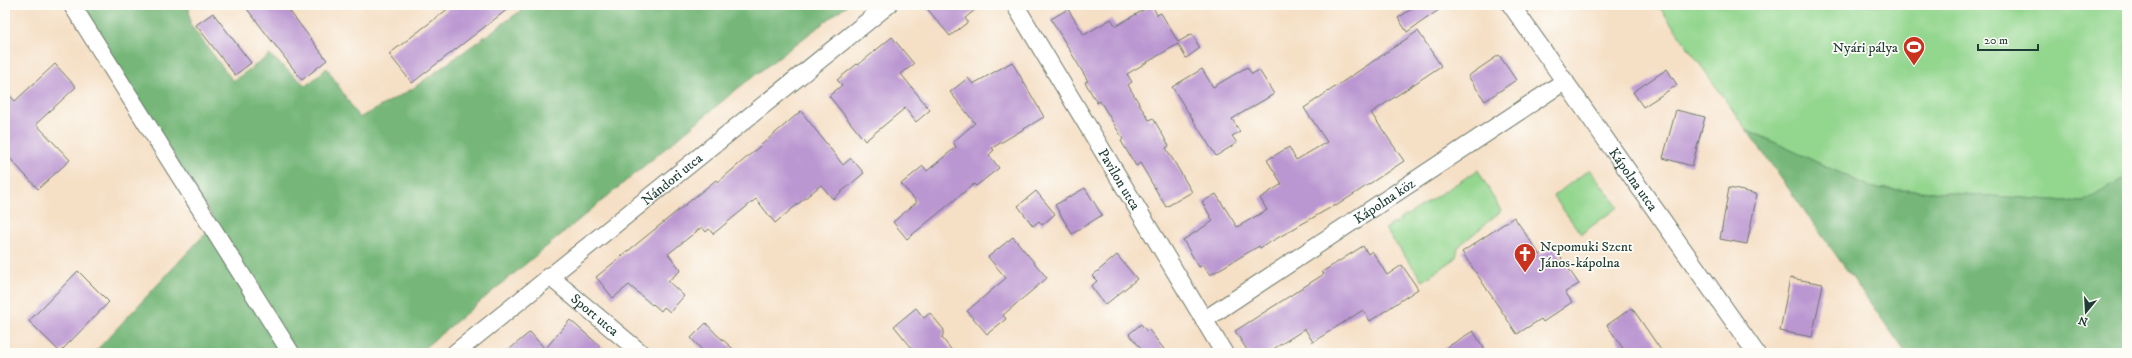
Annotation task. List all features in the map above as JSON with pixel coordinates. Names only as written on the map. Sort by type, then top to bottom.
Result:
[{"type":"street","points":[[72,5],[291,353]]},
{"type":"street","name":"Nándori utca","points":[[455,353],[888,5]]},
{"type":"street","name":"Pavilon utca","points":[[1015,5],[1224,353]]},
{"type":"street","name":"Kápolna utca","points":[[1511,5],[1756,353]]},
{"type":"street","name":"Kápolna köz","points":[[1204,320],[1565,81]]},
{"type":"street","name":"Sport utca","points":[[549,276],[641,353]]},
{"type":"green space","points":[[76,5],[189,5],[190,24],[233,81],[270,55],[306,86],[327,68],[359,118],[412,89],[526,7],[525,5],[847,5],[737,89],[418,353],[94,353],[216,222]]},
{"type":"green space","name":"Nyári pálya","points":[[1658,5],[2127,5],[2127,177],[2083,202],[1872,188],[1746,129]]},
{"type":"green space","points":[[1746,129],[1872,188],[2083,202],[2127,177],[2127,353],[1906,353]]},
{"type":"green space","points":[[1590,169],[1618,207],[1581,234],[1553,196]]},
{"type":"green space","points":[[1478,170],[1501,211],[1458,247],[1456,258],[1423,281],[1385,229]]},
{"type":"building","points":[[244,5],[285,5],[327,60],[302,80]]},
{"type":"building","points":[[453,5],[513,5],[412,83],[389,54]]},
{"type":"building","points":[[924,5],[981,5],[965,18],[968,22],[950,36]]},
{"type":"building","points":[[1152,5],[1157,15],[1161,13],[1178,42],[1192,34],[1200,48],[1186,58],[1178,44],[1127,74],[1132,82],[1128,85],[1149,120],[1153,118],[1169,146],[1166,148],[1192,192],[1166,207],[1140,163],[1136,166],[1121,141],[1123,139],[1100,101],[1097,103],[1085,82],[1088,81],[1051,19],[1068,9],[1084,35],[1111,19],[1116,26]]},
{"type":"building","points":[[1417,5],[1446,5],[1407,32],[1398,18]]},
{"type":"building","points":[[213,13],[251,63],[235,75],[196,25]]},
{"type":"building","points":[[1418,31],[1441,66],[1371,113],[1404,161],[1336,206],[1335,205],[1260,248],[1259,246],[1210,275],[1203,265],[1199,267],[1183,240],[1213,221],[1202,202],[1216,194],[1237,227],[1267,210],[1260,198],[1282,184],[1267,160],[1289,147],[1296,160],[1327,142],[1304,108]]},
{"type":"building","points":[[892,37],[914,64],[901,74],[930,110],[916,122],[905,108],[865,141],[829,96],[842,85],[837,80]]},
{"type":"building","points":[[1499,55],[1516,80],[1485,101],[1468,76]]},
{"type":"building","points":[[1012,62],[1044,117],[992,148],[994,150],[989,155],[999,168],[976,186],[974,184],[907,239],[893,222],[917,202],[901,184],[923,166],[927,171],[956,147],[953,142],[975,123],[950,92],[968,78],[973,84]]},
{"type":"building","points":[[55,64],[76,87],[36,124],[70,160],[38,189],[5,153],[5,90],[15,101]]},
{"type":"building","points":[[1247,67],[1252,74],[1259,70],[1274,94],[1232,119],[1240,132],[1232,136],[1237,143],[1216,156],[1172,87],[1202,69],[1213,87]]},
{"type":"building","points":[[1667,69],[1677,85],[1643,107],[1633,92]]},
{"type":"building","points":[[1676,110],[1705,117],[1692,166],[1663,158]]},
{"type":"building","points":[[801,111],[843,165],[851,158],[864,173],[833,199],[821,185],[775,223],[756,199],[713,234],[709,229],[706,232],[702,227],[668,254],[681,270],[668,281],[684,296],[670,312],[664,307],[661,311],[629,285],[613,298],[596,277],[716,180],[718,182]]},
{"type":"building","points":[[1085,188],[1102,215],[1072,234],[1055,205]]},
{"type":"building","points":[[1729,188],[1757,194],[1747,244],[1720,239]]},
{"type":"building","points":[[1036,191],[1055,214],[1042,225],[1039,221],[1033,226],[1018,206]]},
{"type":"building","name":"Nepomuki Szent János-kápolna","points":[[1514,217],[1540,255],[1553,246],[1579,284],[1565,292],[1572,302],[1543,322],[1541,319],[1517,334],[1462,252]]},
{"type":"building","points":[[1013,237],[1047,278],[1003,315],[1006,319],[987,334],[967,311],[1006,278],[988,257]]},
{"type":"building","points":[[1363,246],[1368,254],[1372,251],[1387,275],[1402,265],[1418,289],[1370,321],[1363,310],[1313,342],[1305,329],[1267,353],[1249,353],[1235,331],[1324,274],[1322,272]]},
{"type":"building","points":[[1117,255],[1137,279],[1105,305],[1091,286],[1097,281],[1092,276]]},
{"type":"building","points":[[78,271],[109,302],[60,352],[29,321]]},
{"type":"building","points":[[1790,278],[1823,284],[1812,337],[1780,331]]},
{"type":"building","points":[[916,308],[924,318],[930,313],[944,330],[942,338],[954,353],[916,353],[894,326]]},
{"type":"building","points":[[1632,308],[1663,353],[1626,353],[1607,325]]},
{"type":"building","points":[[570,320],[608,353],[505,353],[530,332],[545,349]]},
{"type":"building","points":[[706,323],[738,353],[705,353],[691,338]]},
{"type":"building","points":[[1141,324],[1147,332],[1149,330],[1167,353],[1145,353],[1129,334]]},
{"type":"building","points":[[1473,331],[1487,353],[1438,353]]},
{"type":"place","name":"Nyári pálya","points":[[1914,66]]},
{"type":"place","name":"Nepomuki Szent János-kápolna","points":[[1525,274]]}]
